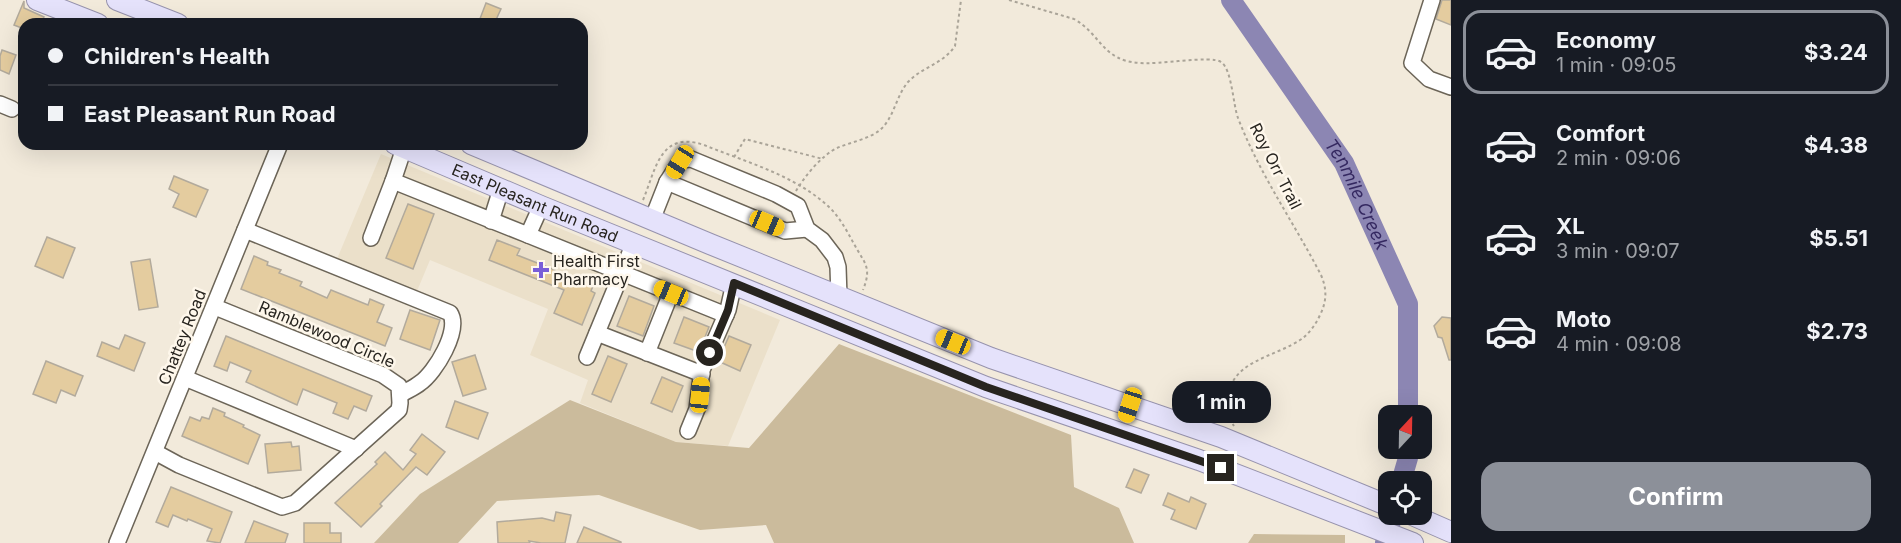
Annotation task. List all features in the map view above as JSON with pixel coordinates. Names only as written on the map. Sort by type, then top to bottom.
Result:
[{"type":"main road","points":[[38,0],[83,18]]},
{"type":"main road","points":[[117,0],[163,18]]},
{"type":"main road","name":"East Pleasant Run Road","points":[[409,150],[986,387],[1199,460],[1413,543]]},
{"type":"main road","name":"East Pleasant Run Road","points":[[485,150],[839,297],[991,357],[1230,440],[1378,501]]},
{"type":"main road","points":[[541,206],[553,179]]},
{"type":"main road","points":[[830,322],[839,297]]},
{"type":"main road","points":[[1121,433],[1130,405]]},
{"type":"street","points":[[1432,0],[1412,63],[1429,79],[1451,87]]},
{"type":"street","name":"Chattey Road","points":[[117,543],[278,150]]},
{"type":"street","points":[[371,238],[393,181],[399,150]]},
{"type":"street","points":[[652,220],[667,182],[681,160],[691,159],[798,206],[807,229],[822,240],[835,257],[838,267],[839,297]]},
{"type":"street","points":[[393,181],[726,315]]},
{"type":"street","points":[[667,182],[785,231],[807,229]]},
{"type":"street","points":[[491,221],[501,189]]},
{"type":"street","points":[[528,235],[541,206]]},
{"type":"street","points":[[155,452],[179,465],[264,501],[282,507],[296,503],[399,410],[399,395],[422,382],[433,370],[448,343],[454,328],[454,319],[450,313],[245,230]]},
{"type":"street","points":[[587,357],[634,243]]},
{"type":"street","points":[[688,431],[697,409],[702,375],[726,315],[734,283]]},
{"type":"street","points":[[647,353],[671,293]]},
{"type":"street","name":"Ramblewood Circle","points":[[215,307],[383,375],[399,386],[399,395]]},
{"type":"street","points":[[597,333],[702,375]]},
{"type":"street","points":[[185,378],[356,448]]},
{"type":"path","points":[[790,201],[800,184],[835,149],[880,130],[889,118],[907,83],[916,74],[943,60],[951,52],[955,46],[961,0]]},
{"type":"path","name":"Roy Orr Trail","points":[[1009,0],[1074,19],[1108,52],[1127,61],[1142,64],[1175,63],[1212,58],[1219,60],[1226,68],[1238,118],[1264,177],[1310,254],[1326,286],[1323,309],[1305,336],[1253,363],[1234,377],[1230,386],[1228,404],[1230,421],[1238,431]]},
{"type":"path","points":[[734,157],[745,139],[823,159]]},
{"type":"shaded area","points":[[381,154],[780,320],[728,446],[676,442],[580,403],[588,380],[530,355],[548,309],[430,260],[417,291],[337,259]]},
{"type":"shaded area","points":[[839,344],[1071,435],[1074,487],[1119,508],[1134,543],[774,543],[766,525],[700,530],[599,495],[497,501],[458,543],[374,543],[420,494],[570,400],[676,442],[749,448]]},
{"type":"shaded area","points":[[1254,534],[1345,535],[1345,543],[1248,543]]},
{"type":"building","points":[[1442,0],[1451,0],[1451,25],[1436,19]]},
{"type":"building","points":[[24,1],[24,8],[44,17],[18,18],[18,27],[14,25]]},
{"type":"building","points":[[486,3],[501,9],[497,18],[480,18]]},
{"type":"building","points":[[2,50],[16,55],[9,74],[0,70]]},
{"type":"building","points":[[174,176],[208,190],[196,217],[173,207],[179,194],[169,189]]},
{"type":"building","points":[[408,204],[434,214],[413,269],[386,258]]},
{"type":"building","points":[[47,237],[75,248],[63,278],[35,266]]},
{"type":"building","points":[[497,240],[520,249],[517,255],[555,270],[553,275],[570,282],[572,277],[579,279],[581,275],[589,278],[587,282],[593,286],[591,291],[595,293],[582,325],[554,313],[564,290],[489,260]]},
{"type":"building","points":[[254,256],[268,262],[267,265],[281,270],[279,273],[302,282],[300,286],[327,298],[331,290],[368,305],[370,299],[384,305],[377,322],[392,328],[385,346],[241,289]]},
{"type":"building","points":[[150,259],[158,307],[139,310],[131,262]]},
{"type":"building","points":[[629,296],[654,306],[643,336],[617,326]]},
{"type":"building","points":[[410,310],[440,320],[430,350],[400,339]]},
{"type":"building","points":[[684,317],[709,327],[699,352],[674,343]]},
{"type":"building","points":[[1442,317],[1451,318],[1451,360],[1434,326]]},
{"type":"building","points":[[125,335],[145,343],[134,371],[97,356],[102,342],[119,349]]},
{"type":"building","points":[[226,336],[372,396],[366,411],[354,406],[348,419],[333,413],[337,403],[303,389],[297,405],[246,382],[251,371],[230,362],[227,371],[214,366]]},
{"type":"building","points":[[729,336],[751,345],[740,371],[718,361]]},
{"type":"building","points":[[475,355],[486,389],[463,396],[452,362]]},
{"type":"building","points":[[608,356],[627,364],[611,402],[592,394]]},
{"type":"building","points":[[46,361],[83,376],[75,396],[61,390],[56,403],[33,394]]},
{"type":"building","points":[[662,377],[683,386],[672,412],[651,403]]},
{"type":"building","points":[[455,401],[488,413],[478,439],[446,427]]},
{"type":"building","points":[[213,408],[260,435],[248,464],[182,436],[190,417],[200,421],[202,417],[209,419]]},
{"type":"building","points":[[422,434],[445,452],[427,475],[416,467],[361,527],[335,503],[377,464],[375,462],[385,452],[403,470],[416,454],[410,450]]},
{"type":"building","points":[[291,442],[292,447],[299,446],[301,470],[268,473],[265,444]]},
{"type":"building","points":[[1134,469],[1149,475],[1141,493],[1126,487]]},
{"type":"building","points":[[171,487],[232,512],[220,543],[207,541],[212,529],[188,519],[187,521],[173,515],[168,527],[156,522]]},
{"type":"building","points":[[1168,493],[1189,502],[1191,497],[1206,504],[1196,529],[1171,519],[1175,510],[1163,505]]},
{"type":"building","points":[[556,512],[571,515],[565,543],[529,541],[530,543],[498,543],[497,522],[542,518],[554,521]]},
{"type":"building","points":[[254,521],[288,534],[285,543],[245,543]]},
{"type":"building","points":[[304,523],[330,523],[330,533],[341,533],[341,543],[304,543]]},
{"type":"building","points":[[584,527],[621,542],[621,543],[577,543]]},
{"type":"waterway","name":"Tenmile Creek","points":[[1231,0],[1344,163],[1408,304],[1408,405]]},
{"type":"waterway","name":"Tenmile Creek","points":[[1404,471],[1408,459]]},
{"type":"waterway","name":"Tenmile Creek","points":[[1385,543],[1390,525]]},
{"type":"place","name":"Health First Pharmacy","points":[[541,270]]},
{"type":"route","points":[[710,353],[728,310],[734,283],[986,387],[1221,468]]}]
